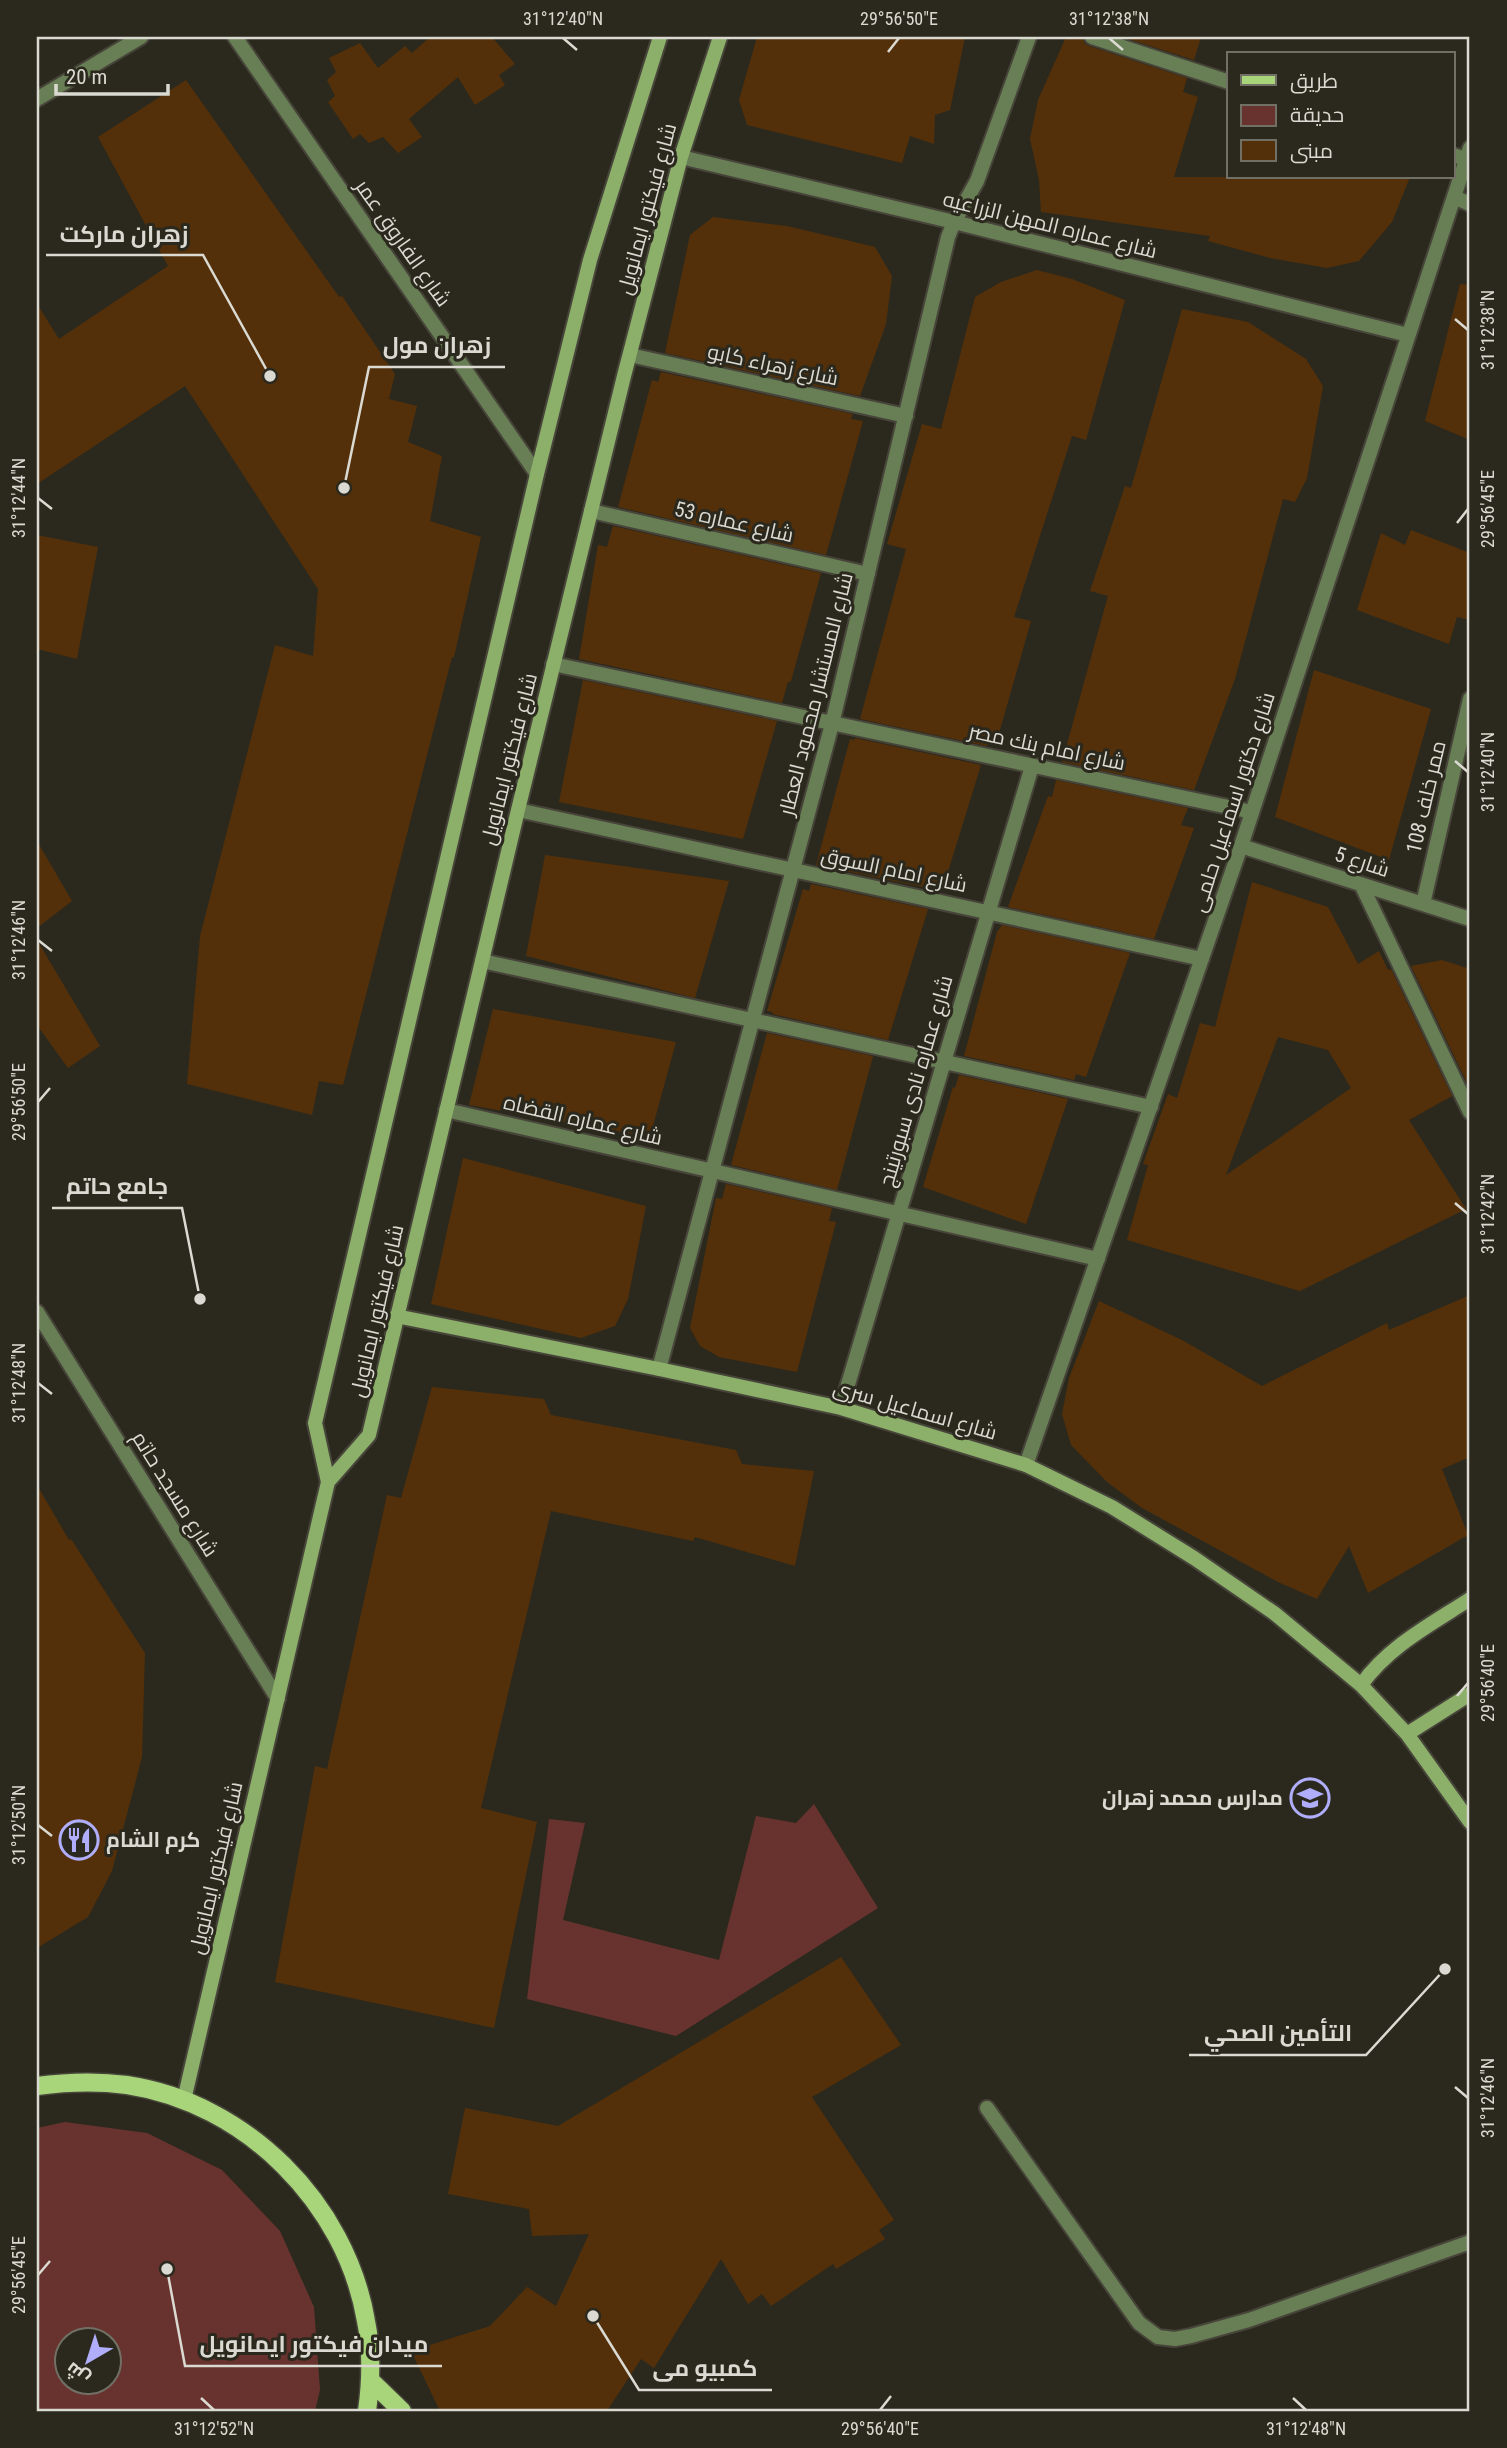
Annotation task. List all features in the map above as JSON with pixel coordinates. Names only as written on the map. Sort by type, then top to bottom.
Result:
[{"type":"main road","name":"شارع فيكتور ايمانويل","points":[[184,2100],[328,1482],[315,1423],[537,474],[590,261],[660,37]]},
{"type":"main road","name":"شارع فيكتور ايمانويل","points":[[328,1482],[369,1435],[629,355],[681,157],[720,37]]},
{"type":"main road","name":"شارع اسماعيل سرى","points":[[396,1316],[659,1368],[841,1408],[1026,1465],[1112,1507],[1195,1558],[1273,1613],[1361,1685],[1406,1734],[1470,1822]]},
{"type":"main road","points":[[1361,1685],[1397,1647],[1470,1599]]},
{"type":"main road","points":[[1406,1734],[1470,1694]]},
{"type":"main road","points":[[37,2086],[71,2082],[128,2085],[184,2100],[223,2119],[260,2144],[293,2174],[320,2208],[349,2262],[366,2321],[371,2381],[367,2411]]},
{"type":"main road","points":[[371,2381],[402,2411]]},
{"type":"street","points":[[37,99],[141,37]]},
{"type":"street","name":"شارع الفاروق عمر","points":[[235,37],[537,474]]},
{"type":"street","name":"شارع المستشار محمود العطار","points":[[659,1368],[832,724],[954,222],[977,181],[1029,37]]},
{"type":"street","points":[[1092,37],[1227,81]]},
{"type":"street","name":"شارع دكتور اسماعيل حلمى","points":[[1026,1465],[1241,846],[1454,197],[1463,154]]},
{"type":"street","name":"شارع عماره المهن الزراعيه","points":[[681,157],[1408,335]]},
{"type":"street","points":[[1454,197],[1470,204]]},
{"type":"street","name":"شارع زهراء كابو","points":[[629,355],[906,416]]},
{"type":"street","name":"شارع عماره 53","points":[[591,511],[868,574]]},
{"type":"street","name":"شارع امام بنك مصر","points":[[553,664],[1252,812]]},
{"type":"street","name":"ممر خلف 108","points":[[1423,904],[1470,699]]},
{"type":"street","name":"شارع عماره نادى سبورتينج","points":[[841,1408],[1032,766]]},
{"type":"street","name":"شارع امام السوق","points":[[518,810],[1202,959]]},
{"type":"street","name":"شارع 5","points":[[1241,846],[1470,919]]},
{"type":"street","points":[[1362,884],[1470,1112]]},
{"type":"street","points":[[482,961],[1151,1107]]},
{"type":"street","name":"شارع عماره القضاه","points":[[446,1110],[1098,1259]]},
{"type":"street","name":"شارع مسجد حاتم","points":[[37,1312],[278,1699]]},
{"type":"street","points":[[987,2108],[1139,2323],[1158,2337],[1175,2339],[1249,2320],[1470,2242]]},
{"type":"green space","points":[[814,1804],[878,1908],[676,2036],[527,1999],[549,1819],[585,1823],[563,1920],[719,1960],[756,1816],[796,1823]]},
{"type":"green space","points":[[65,2122],[147,2133],[222,2170],[280,2231],[314,2307],[320,2390],[315,2411],[37,2411],[37,2128]]},
{"type":"building","points":[[430,37],[492,37],[515,64],[499,75],[505,85],[475,105],[458,77],[409,119],[422,137],[398,153],[383,137],[369,143],[360,134],[353,139],[328,102],[335,96],[327,80],[336,72],[329,58],[360,43],[378,68],[405,46],[412,53]]},
{"type":"building","points":[[757,37],[965,37],[950,110],[935,115],[934,144],[910,136],[902,163],[747,125],[739,100]]},
{"type":"building","points":[[1066,37],[1083,37],[1084,43],[1089,46],[1187,78],[1183,92],[1198,97],[1174,177],[1410,178],[1392,222],[1359,261],[1327,268],[1270,258],[1208,241],[1210,236],[1041,212],[1039,180],[1030,139],[1038,100]]},
{"type":"building","points":[[1122,37],[1201,37],[1194,60]]},
{"type":"building","points":[[186,80],[395,374],[389,399],[417,406],[408,442],[442,456],[430,521],[481,537],[454,657],[343,1085],[319,1081],[312,1115],[187,1084],[200,936],[275,645],[313,656],[318,589],[185,386],[37,484],[37,304],[59,339],[168,266],[98,137]]},
{"type":"building","points":[[713,217],[787,226],[875,247],[892,276],[886,324],[860,396],[665,353],[690,235]]},
{"type":"building","points":[[1037,270],[1072,279],[1125,300],[1086,440],[1072,436],[1014,617],[1031,621],[996,744],[988,742],[987,746],[860,719],[906,549],[887,544],[922,424],[941,429],[975,297],[1001,282]]},
{"type":"building","points":[[1460,284],[1470,285],[1470,440],[1425,421]]},
{"type":"building","points":[[1182,309],[1248,322],[1306,359],[1323,386],[1307,478],[1295,502],[1283,499],[1235,679],[1194,790],[1062,762],[1108,596],[1090,591],[1125,486],[1131,488]]},
{"type":"building","points":[[661,372],[853,414],[851,419],[863,421],[826,555],[618,507],[652,380],[658,382]]},
{"type":"building","points":[[613,526],[821,573],[791,681],[788,682],[782,703],[579,659],[598,545],[607,547]]},
{"type":"building","points":[[1411,530],[1470,553],[1470,620],[1457,617],[1449,644],[1357,610],[1381,533],[1405,545]]},
{"type":"building","points":[[37,535],[98,547],[77,659],[37,649]]},
{"type":"building","points":[[1314,670],[1431,709],[1389,860],[1275,817]]},
{"type":"building","points":[[583,680],[777,721],[743,839],[559,802]]},
{"type":"building","points":[[850,739],[981,765],[942,891],[816,865]]},
{"type":"building","points":[[1056,780],[1188,808],[1181,825],[1194,828],[1154,939],[1008,907],[1048,796],[1052,797]]},
{"type":"building","points":[[37,841],[72,901],[37,928]]},
{"type":"building","points":[[545,855],[729,881],[695,998],[526,956]]},
{"type":"building","points":[[1252,882],[1328,907],[1358,964],[1379,951],[1388,970],[1391,969],[1452,1096],[1409,1120],[1466,1209],[1300,1291],[1127,1240],[1148,1165],[1143,1164],[1168,1094],[1177,1098],[1200,1023],[1215,1027]],"holes":[[[1278,1037],[1328,1050],[1351,1088],[1226,1175]]]},
{"type":"building","points":[[811,884],[928,909],[888,1040],[767,1011],[803,889],[809,891]]},
{"type":"building","points":[[1002,925],[1130,953],[1086,1077],[1076,1074],[1074,1080],[964,1056],[997,932]]},
{"type":"building","points":[[37,940],[100,1046],[68,1068],[37,1025]]},
{"type":"building","points":[[1442,960],[1470,969],[1469,1087],[1411,966]]},
{"type":"building","points":[[493,1009],[676,1042],[650,1137],[469,1105]]},
{"type":"building","points":[[767,1033],[873,1056],[837,1190],[731,1165]]},
{"type":"building","points":[[959,1075],[1068,1099],[1026,1224],[923,1187]]},
{"type":"building","points":[[463,1158],[646,1206],[628,1299],[615,1326],[581,1338],[431,1304]]},
{"type":"building","points":[[726,1184],[832,1208],[829,1221],[836,1222],[797,1372],[719,1357],[700,1346],[690,1328],[716,1198],[722,1199]]},
{"type":"building","points":[[1470,1295],[1470,1457],[1442,1469],[1468,1535],[1368,1593],[1349,1546],[1317,1599],[1280,1583],[1142,1508],[1107,1482],[1071,1445],[1062,1414],[1069,1378],[1099,1301],[1182,1340],[1262,1386],[1387,1323],[1389,1330]]},
{"type":"building","points":[[432,1387],[544,1399],[551,1415],[736,1450],[742,1464],[814,1471],[795,1566],[695,1537],[693,1541],[551,1511],[481,1808],[537,1822],[494,2028],[275,1982],[315,1766],[327,1769],[387,1495],[401,1498]]},
{"type":"building","points":[[37,1485],[69,1540],[71,1539],[145,1653],[142,1757],[112,1871],[88,1917],[37,1948]]},
{"type":"building","points":[[841,1957],[901,2045],[812,2097],[894,2220],[879,2230],[885,2239],[836,2269],[833,2264],[771,2306],[762,2294],[748,2304],[721,2259],[654,2368],[641,2359],[607,2411],[440,2411],[411,2351],[490,2326],[527,2287],[556,2306],[589,2234],[532,2236],[529,2209],[448,2194],[465,2108],[558,2126]]},
{"type":"place","name":"زهران ماركت","points":[[270,376]]},
{"type":"place","name":"زهران مول","points":[[344,488]]},
{"type":"place","name":"جامع حاتم","points":[[200,1299]]},
{"type":"place","name":"مدارس محمد زهران","points":[[1310,1798]]},
{"type":"place","name":"كرم الشام","points":[[79,1840]]},
{"type":"place","name":"التأمين الصحي","points":[[1445,1969]]},
{"type":"place","name":"ميدان فيكتور ايمانويل","points":[[167,2269]]},
{"type":"place","name":"كمبيو مى","points":[[593,2316]]}]
